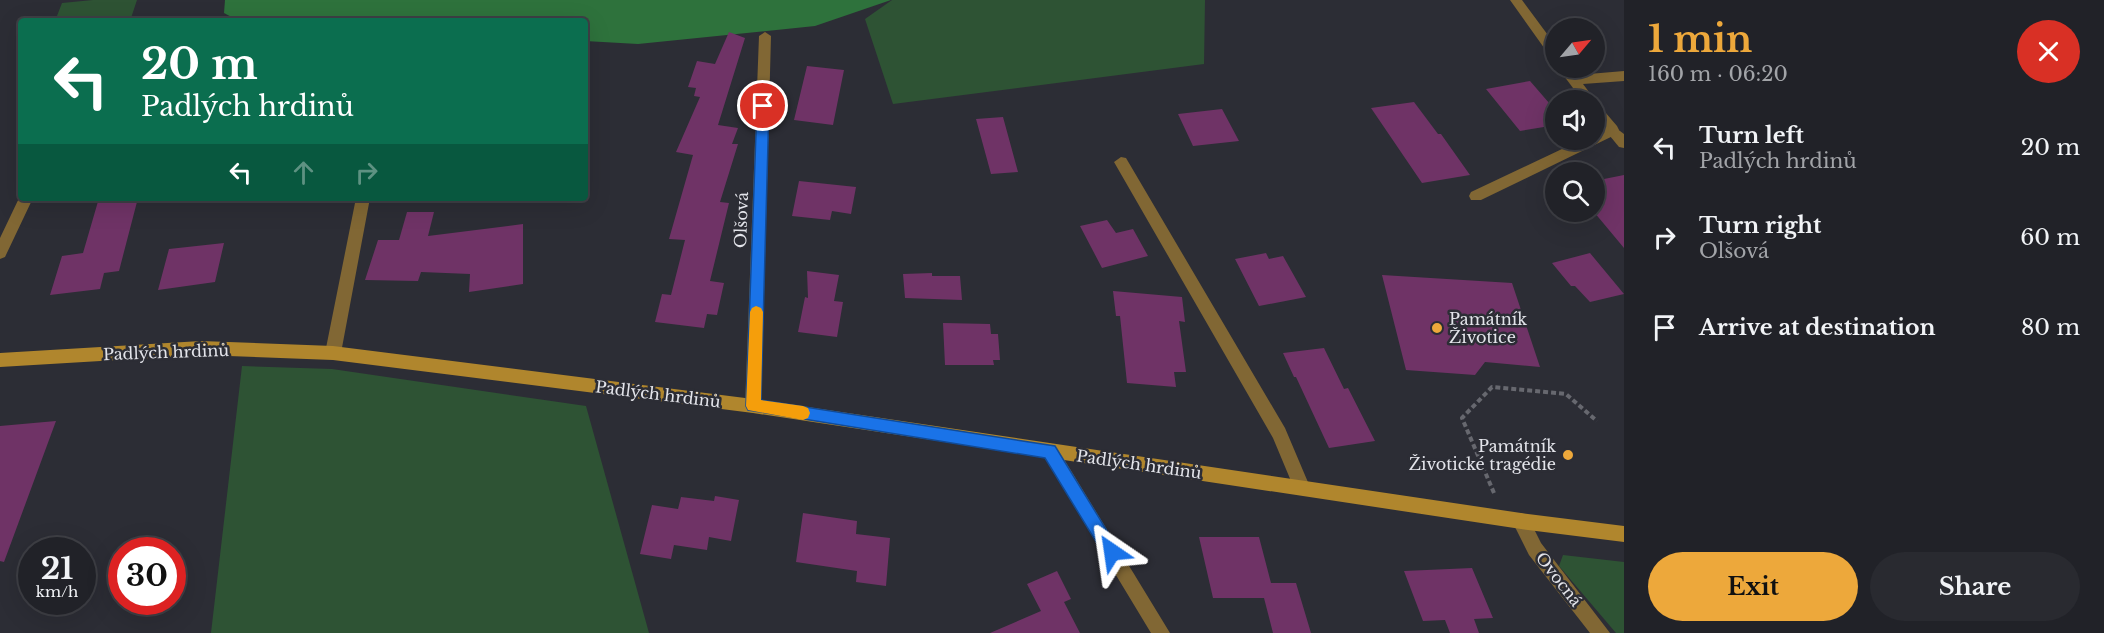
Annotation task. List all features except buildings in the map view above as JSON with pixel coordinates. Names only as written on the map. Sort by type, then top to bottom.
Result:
[{"type":"street","points":[[1516,0],[1545,41]]},
{"type":"street","name":"Olšová","points":[[753,406],[765,36]]},
{"type":"street","points":[[1573,80],[1624,76]]},
{"type":"street","points":[[1573,80],[1581,90]]},
{"type":"street","points":[[1605,121],[1624,143]]},
{"type":"street","points":[[1605,133],[1612,130]]},
{"type":"street","points":[[1476,196],[1570,150]]},
{"type":"street","points":[[1121,162],[1278,433],[1302,487]]},
{"type":"street","points":[[0,253],[25,201]]},
{"type":"street","points":[[333,353],[362,201]]},
{"type":"street","name":"Padlých hrdinů","points":[[0,360],[201,348],[333,353],[753,406],[1513,520],[1624,534]]},
{"type":"street","points":[[1050,451],[1161,633]]},
{"type":"street","name":"Ovocná","points":[[1513,520],[1601,633]]},
{"type":"path","points":[[1513,520],[1462,418],[1492,387],[1566,394],[1597,421]]},
{"type":"green space","points":[[137,0],[131,18],[56,18],[62,3]]},
{"type":"green space","points":[[225,0],[891,0],[815,26],[638,44],[588,41],[588,18],[233,18],[224,13]]},
{"type":"green space","points":[[892,0],[1205,0],[1204,64],[893,104],[865,19]]},
{"type":"green space","points":[[242,366],[332,369],[586,406],[649,633],[211,633]]},
{"type":"green space","points":[[1563,555],[1624,562],[1624,633],[1616,633],[1559,566]]},
{"type":"slow traffic","points":[[756,312],[753,406],[803,413]]},
{"type":"place","name":"Památník Životice","points":[[1437,328]]},
{"type":"place","name":"Památník Životické tragédie","points":[[1568,455]]},
{"type":"route","points":[[763,106],[753,406],[1050,451],[1112,552]]}]
